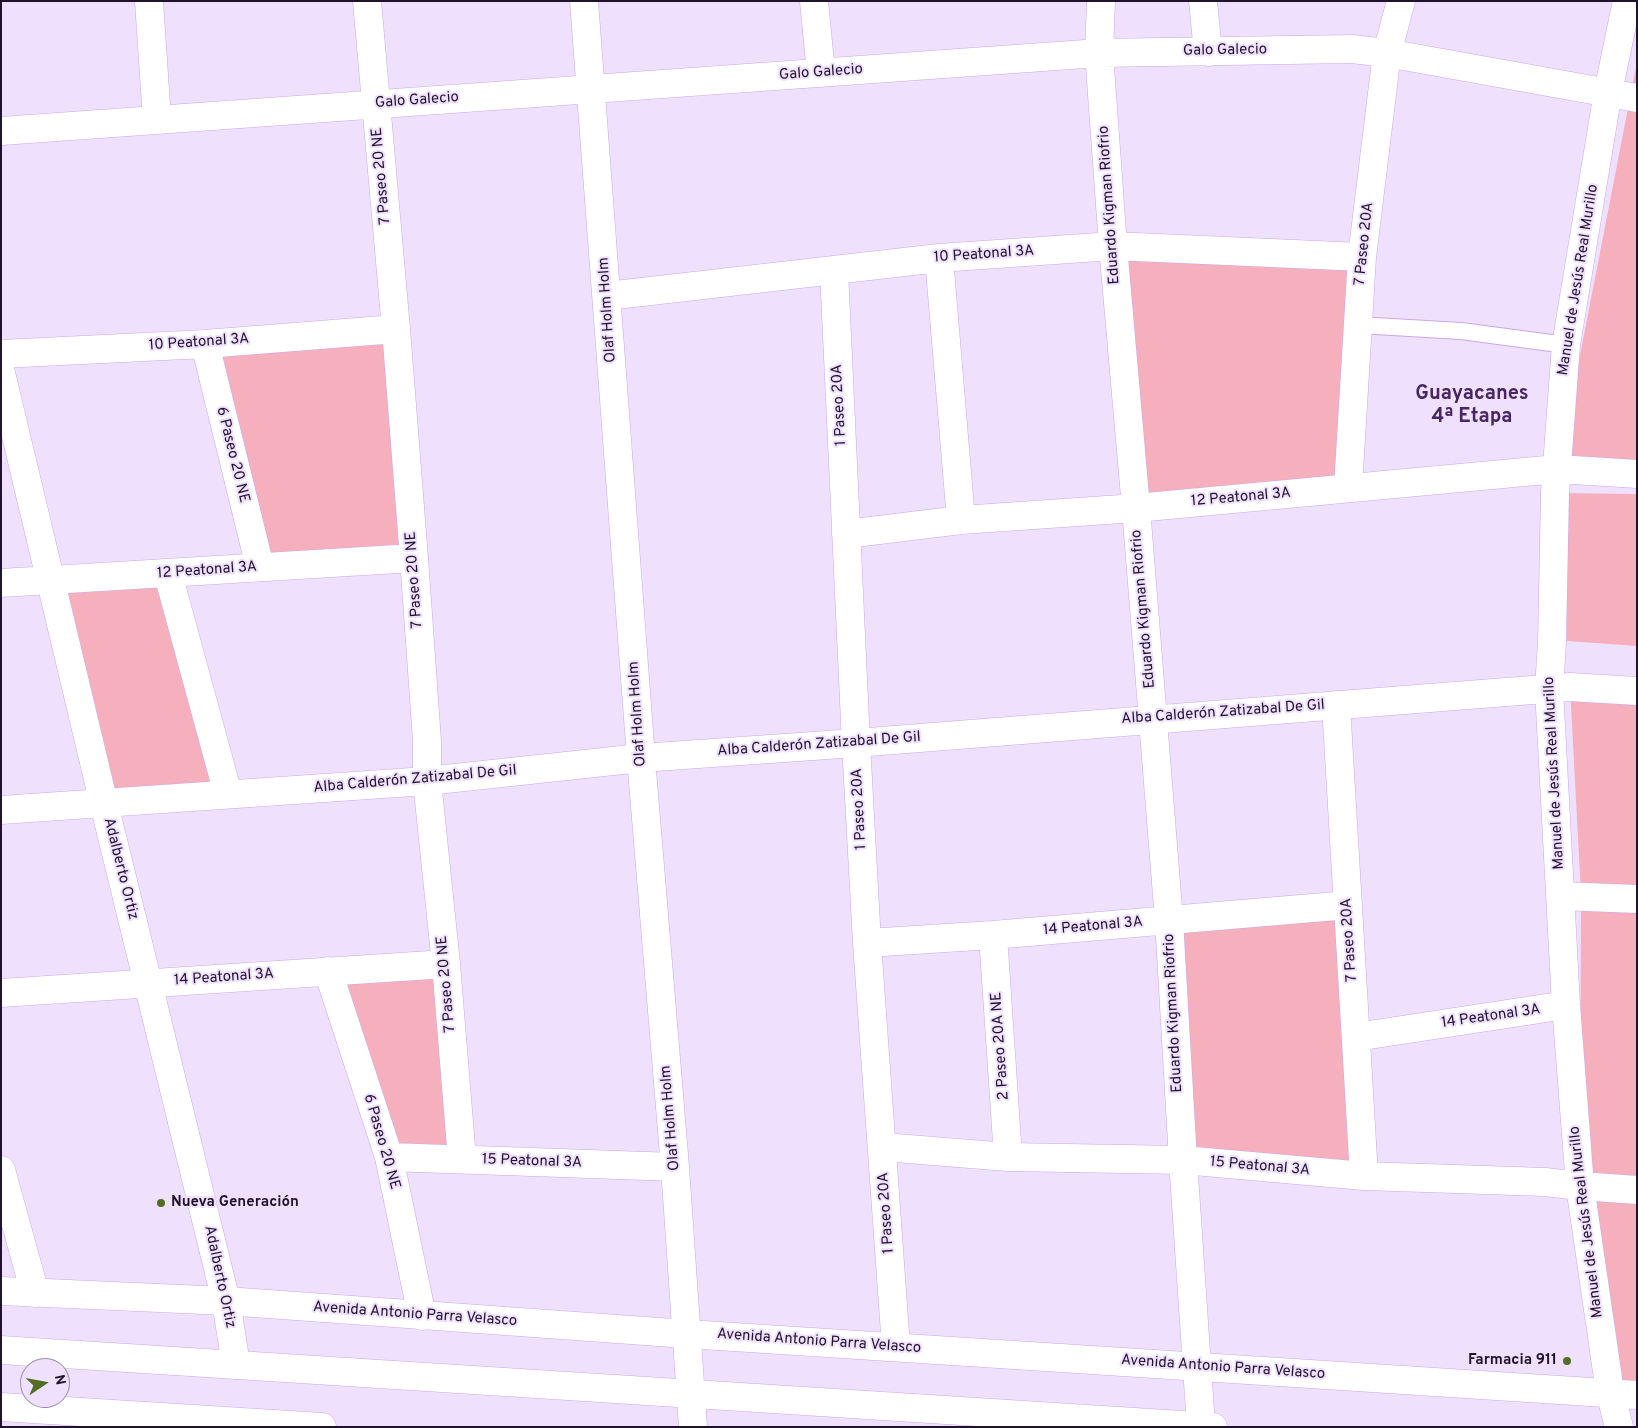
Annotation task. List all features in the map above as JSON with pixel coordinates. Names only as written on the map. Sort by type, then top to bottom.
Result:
[{"type":"street","points":[[149,1],[156,120]]},
{"type":"street","name":"7 Paseo 20 NE","points":[[368,1],[375,104],[396,329],[414,558],[427,741],[427,781],[446,964],[462,1159]]},
{"type":"street","name":"Olaf Holm Holm","points":[[584,1],[641,758],[675,1167],[693,1427]]},
{"type":"street","points":[[814,1],[821,73]]},
{"type":"street","name":"Eduardo Kigman Riofrio","points":[[1101,1],[1100,53],[1112,246],[1136,508],[1169,920],[1196,1366],[1207,1426]]},
{"type":"street","points":[[1203,1],[1208,52]]},
{"type":"street","name":"7 Paseo 20A","points":[[1348,488],[1362,257],[1387,52],[1401,1]]},
{"type":"street","name":"Manuel de Jesús Real Murillo","points":[[1619,1427],[1610,1392],[1580,1186],[1566,1005],[1549,689],[1557,469],[1566,345],[1608,92],[1626,1]]},
{"type":"street","name":"Galo Galecio","points":[[1,131],[1100,53],[1352,49],[1387,52],[1637,98]]},
{"type":"street","name":"10 Peatonal 3A","points":[[607,296],[939,258],[1112,246],[1362,257]]},
{"type":"street","points":[[939,258],[961,520]]},
{"type":"street","name":"1 Paseo 20A","points":[[834,271],[867,943],[896,1347]]},
{"type":"street","name":"10 Peatonal 3A","points":[[1,354],[205,344],[396,329]]},
{"type":"street","name":"6 Paseo 20 NE","points":[[205,344],[260,567]]},
{"type":"street","name":"Adalberto Ortiz","points":[[1,373],[226,1301],[236,1365]]},
{"type":"street","name":"12 Peatonal 3A","points":[[846,534],[961,520],[1136,508],[1557,469],[1637,474]]},
{"type":"street","name":"12 Peatonal 3A","points":[[1,583],[414,558]]},
{"type":"street","points":[[168,574],[228,794]]},
{"type":"street","name":"Alba Calderón Zatizabal De Gil","points":[[1,810],[427,781],[641,758],[1570,687],[1637,691]]},
{"type":"street","name":"7 Paseo 20A","points":[[1336,705],[1364,1176]]},
{"type":"street","points":[[1561,896],[1637,899]]},
{"type":"street","name":"14 Peatonal 3A","points":[[867,943],[993,935],[1348,905]]},
{"type":"street","name":"2 Paseo 20A NE","points":[[993,935],[1008,1157]]},
{"type":"street","name":"14 Peatonal 3A","points":[[1,994],[446,964]]},
{"type":"street","name":"6 Paseo 20 NE","points":[[328,971],[389,1157],[422,1316]]},
{"type":"street","name":"14 Peatonal 3A","points":[[1356,1037],[1566,1005]]},
{"type":"street","name":"15 Peatonal 3A","points":[[883,1147],[1008,1157],[1183,1160],[1364,1176],[1545,1182],[1637,1190]]},
{"type":"street","name":"15 Peatonal 3A","points":[[389,1157],[675,1167]]},
{"type":"street","points":[[1,1170],[35,1293]]},
{"type":"street","name":"Avenida Antonio Parra Velasco","points":[[1,1291],[226,1301],[687,1334],[1637,1395]]},
{"type":"street","points":[[1,1350],[1207,1426]]},
{"type":"street","points":[[1,1407],[322,1427]]},
{"type":"lane","points":[[1358,324],[1461,331],[1566,345]]},
{"type":"shaded area","points":[[1637,62],[1637,474],[1557,469],[1582,345]]},
{"type":"shaded area","points":[[1113,246],[1362,257],[1348,488],[1136,508]]},
{"type":"shaded area","points":[[396,329],[414,558],[260,567],[205,344]]},
{"type":"shaded area","points":[[1558,493],[1637,494],[1637,646],[1567,641]]},
{"type":"shaded area","points":[[168,574],[228,794],[104,804],[52,579]]},
{"type":"shaded area","points":[[1570,687],[1637,691],[1637,1395],[1610,1392],[1580,1186],[1581,894]]},
{"type":"shaded area","points":[[1348,905],[1364,1176],[1183,1160],[1169,920]]},
{"type":"shaded area","points":[[446,964],[462,1159],[389,1157],[328,971]]},
{"type":"place","name":"Nueva Generación","points":[[161,1203]]},
{"type":"place","name":"Farmacia 911","points":[[1567,1361]]},
{"type":"district","name":"Guayacanes 4ª Etapa","points":[[1472,406]]}]
